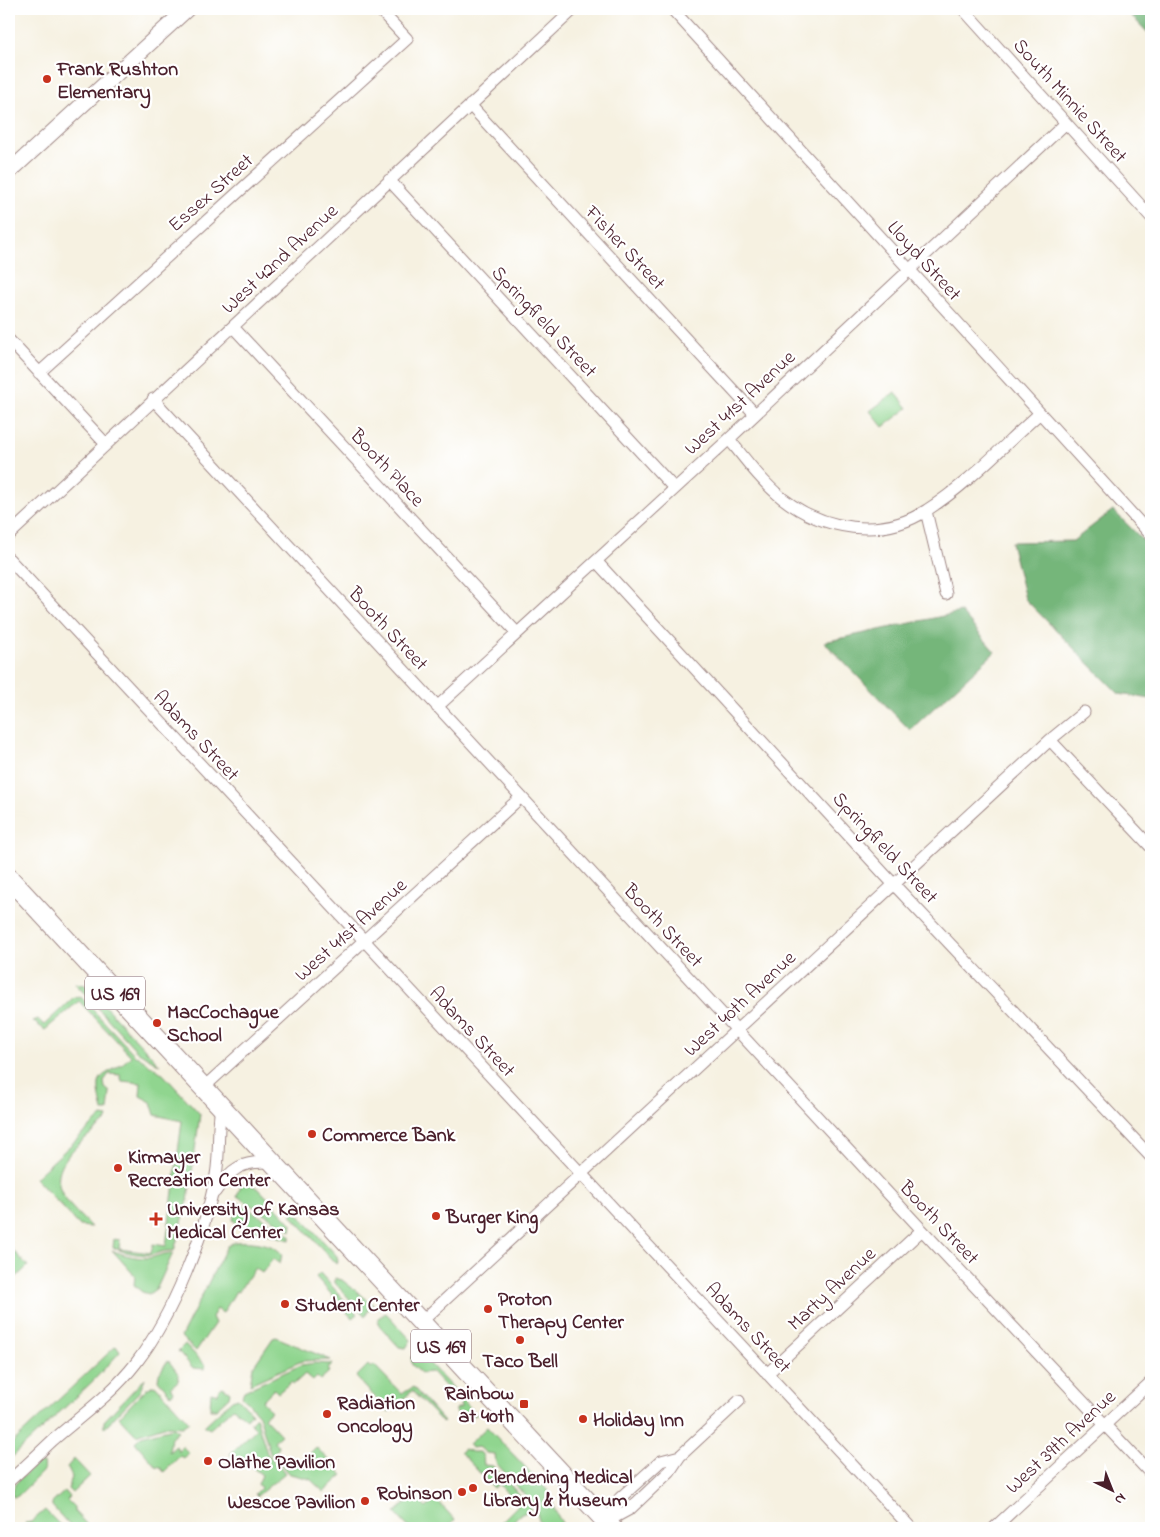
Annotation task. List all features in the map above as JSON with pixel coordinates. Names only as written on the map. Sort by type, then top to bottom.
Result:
[{"type":"main road","name":"US 169","points":[[9,878],[609,1525]]},
{"type":"street","points":[[9,172],[187,9]]},
{"type":"street","name":"Essex Street","points":[[39,372],[408,39],[379,9]]},
{"type":"street","name":"West 42nd Avenue","points":[[9,535],[574,9]]},
{"type":"street","name":"Lloyd Street","points":[[672,9],[1151,535]]},
{"type":"street","name":"South Minnie Street","points":[[963,9],[1151,217]]},
{"type":"street","name":"Fisher Street","points":[[470,105],[755,414]]},
{"type":"street","name":"West 41st Avenue","points":[[437,707],[729,439],[1066,123]]},
{"type":"street","name":"Springfield Street","points":[[389,180],[674,488]]},
{"type":"street","name":"Booth Place","points":[[233,327],[517,633]]},
{"type":"street","points":[[9,340],[106,443]]},
{"type":"street","name":"Booth Street","points":[[154,399],[736,1030],[1151,1474]]},
{"type":"street","points":[[729,439],[781,497],[806,514],[831,524],[859,528],[887,526],[909,520],[947,496],[1039,414]]},
{"type":"street","points":[[926,511],[946,594]]},
{"type":"street","name":"Adams Street","points":[[9,559],[911,1528]]},
{"type":"street","name":"Springfield Street","points":[[596,561],[894,885],[1151,1157]]},
{"type":"street","name":"West 40th Avenue","points":[[420,1323],[1050,740],[1084,712]]},
{"type":"street","points":[[1050,740],[1151,847]]},
{"type":"street","name":"West 41st Avenue","points":[[203,1088],[521,797]]},
{"type":"street","points":[[9,1482],[93,1408],[136,1364],[150,1344],[186,1272],[210,1200],[216,1174],[221,1107]]},
{"type":"street","points":[[210,1200],[232,1170],[258,1161],[272,1162]]},
{"type":"street","name":"Marty Avenue","points":[[766,1374],[922,1230]]},
{"type":"street","name":"West 39th Avenue","points":[[994,1528],[1151,1382]]},
{"type":"street","points":[[609,1525],[630,1509],[670,1471],[680,1456],[739,1401]]},
{"type":"green space","points":[[1125,9],[1151,9],[1151,36]]},
{"type":"green space","points":[[895,392],[908,408],[883,427],[870,411]]},
{"type":"green space","points":[[1113,510],[1151,548],[1151,699],[1119,694],[1025,599],[1011,542],[1073,541]]},
{"type":"green space","points":[[961,612],[995,652],[910,730],[824,642]]},
{"type":"green space","points":[[75,983],[85,985],[160,1065],[137,1051]]},
{"type":"green space","points":[[80,996],[135,1055],[162,1073],[200,1114],[188,1201],[174,1251],[141,1255],[126,1252],[113,1247],[114,1239],[120,1240],[119,1249],[151,1253],[153,1244],[166,1246],[182,1121],[155,1115],[151,1102],[140,1096],[141,1083],[122,1081],[120,1075],[109,1074],[104,1081],[105,1088],[110,1092],[108,1111],[103,1111],[99,1086],[100,1080],[131,1056],[79,1001],[45,1030],[33,1021],[38,1019],[44,1025],[74,997]]},
{"type":"green space","points":[[102,1116],[108,1117],[107,1120],[72,1151],[60,1170],[61,1191],[70,1206],[91,1227],[80,1226],[35,1178]]},
{"type":"green space","points":[[248,1183],[259,1189],[292,1224],[291,1231],[237,1196],[241,1185]]},
{"type":"green space","points":[[236,1201],[290,1235],[290,1240],[239,1226],[233,1220]]},
{"type":"green space","points":[[295,1211],[337,1256],[338,1262],[336,1264],[291,1215]]},
{"type":"green space","points":[[235,1242],[254,1242],[273,1247],[282,1254],[280,1264],[273,1259],[262,1273],[255,1268],[238,1292],[236,1291],[223,1313],[217,1309],[212,1317],[215,1323],[196,1351],[181,1337],[227,1246]]},
{"type":"green space","points":[[9,1246],[28,1266],[9,1284]]},
{"type":"green space","points":[[112,1250],[144,1258],[173,1253],[157,1288],[149,1294],[142,1292],[134,1285],[135,1276]]},
{"type":"green space","points":[[320,1273],[357,1314],[352,1318],[316,1277]]},
{"type":"green space","points":[[335,1278],[342,1280],[373,1304],[365,1316],[335,1283]]},
{"type":"green space","points":[[386,1313],[411,1340],[406,1348],[399,1347],[379,1325],[378,1318]]},
{"type":"green space","points":[[276,1337],[331,1360],[302,1361],[250,1384],[253,1367],[273,1338]]},
{"type":"green space","points":[[185,1344],[205,1365],[205,1369],[193,1368],[178,1351]]},
{"type":"green space","points":[[116,1346],[120,1352],[93,1381],[9,1460],[9,1446]]},
{"type":"green space","points":[[420,1353],[476,1415],[464,1417],[455,1412],[455,1409],[461,1407],[460,1402],[432,1372],[421,1373],[412,1365],[411,1357]]},
{"type":"green space","points":[[168,1360],[179,1375],[178,1381],[171,1387],[174,1391],[171,1395],[158,1380],[159,1374]]},
{"type":"green space","points":[[315,1363],[333,1364],[328,1368],[330,1371],[320,1380],[317,1377],[313,1381],[305,1374],[294,1384],[291,1382],[278,1393],[274,1389],[262,1401],[271,1411],[264,1417],[281,1435],[274,1441],[279,1448],[274,1453],[285,1465],[291,1460],[297,1466],[316,1447],[343,1475],[324,1492],[310,1479],[290,1474],[270,1453],[259,1415],[242,1396],[244,1391],[301,1365]]},
{"type":"green space","points":[[368,1365],[371,1368],[374,1365],[402,1394],[413,1387],[444,1422],[412,1391],[389,1412],[356,1377]]},
{"type":"green space","points":[[145,1378],[140,1391],[104,1428],[104,1421]]},
{"type":"green space","points":[[155,1385],[189,1422],[182,1427],[164,1426],[136,1435],[119,1417],[146,1389]]},
{"type":"green space","points":[[223,1387],[230,1392],[229,1397],[216,1409],[210,1409],[211,1392],[218,1394],[219,1389]]},
{"type":"green space","points":[[238,1398],[252,1413],[247,1419],[233,1408],[210,1429],[204,1426],[232,1400]]},
{"type":"green space","points":[[256,1417],[267,1453],[285,1473],[257,1496],[255,1494],[261,1488],[258,1484],[262,1475],[253,1468],[249,1459],[240,1464],[230,1454],[256,1429],[250,1423]]},
{"type":"green space","points":[[487,1427],[549,1492],[555,1511],[565,1528],[541,1527],[535,1507],[496,1463],[495,1454],[486,1453],[479,1447],[472,1448],[469,1444]]},
{"type":"green space","points":[[173,1428],[178,1431],[171,1437],[169,1452],[176,1446],[179,1452],[182,1446],[189,1453],[183,1458],[180,1456],[164,1472],[159,1466],[157,1468],[135,1442],[141,1436]]},
{"type":"green space","points":[[464,1449],[480,1452],[483,1456],[484,1465],[493,1466],[532,1509],[518,1516],[507,1528],[501,1522],[518,1505],[499,1484],[494,1488],[460,1452]]},
{"type":"green space","points":[[74,1459],[90,1476],[72,1493],[68,1489],[72,1477],[67,1467]]},
{"type":"green space","points":[[37,1463],[43,1463],[44,1470],[18,1496],[13,1497],[15,1484]]},
{"type":"green space","points":[[65,1491],[70,1497],[67,1500],[74,1507],[74,1511],[90,1528],[72,1528],[52,1506],[52,1503]]},
{"type":"green space","points":[[414,1496],[426,1508],[436,1499],[455,1520],[446,1528],[409,1528],[395,1513]]},
{"type":"green space","points":[[45,1510],[63,1528],[28,1528],[25,1523],[31,1522]]},
{"type":"place","name":"Frank Rushton Elementary","points":[[47,79]]},
{"type":"place","name":"MacCochague School","points":[[157,1023]]},
{"type":"place","name":"Commerce Bank","points":[[312,1134]]},
{"type":"place","name":"Kirmayer Recreation Center","points":[[118,1168]]},
{"type":"place","name":"Burger King","points":[[436,1216]]},
{"type":"place","name":"University of Kansas Medical Center","points":[[156,1219]]},
{"type":"place","name":"Student Center","points":[[285,1304]]},
{"type":"place","name":"Proton Therapy Center","points":[[488,1309]]},
{"type":"place","name":"Taco Bell","points":[[520,1340]]},
{"type":"place","name":"Rainbow at 40th","points":[[524,1404]]},
{"type":"place","name":"Radiation Oncology","points":[[327,1414]]},
{"type":"place","name":"Holiday Inn","points":[[583,1419]]},
{"type":"place","name":"Olathe Pavilion","points":[[208,1461]]},
{"type":"place","name":"Clendening Medical Library & Museum","points":[[473,1488]]},
{"type":"place","name":"Robinson","points":[[462,1492]]},
{"type":"place","name":"Wescoe Pavilion","points":[[365,1501]]}]
